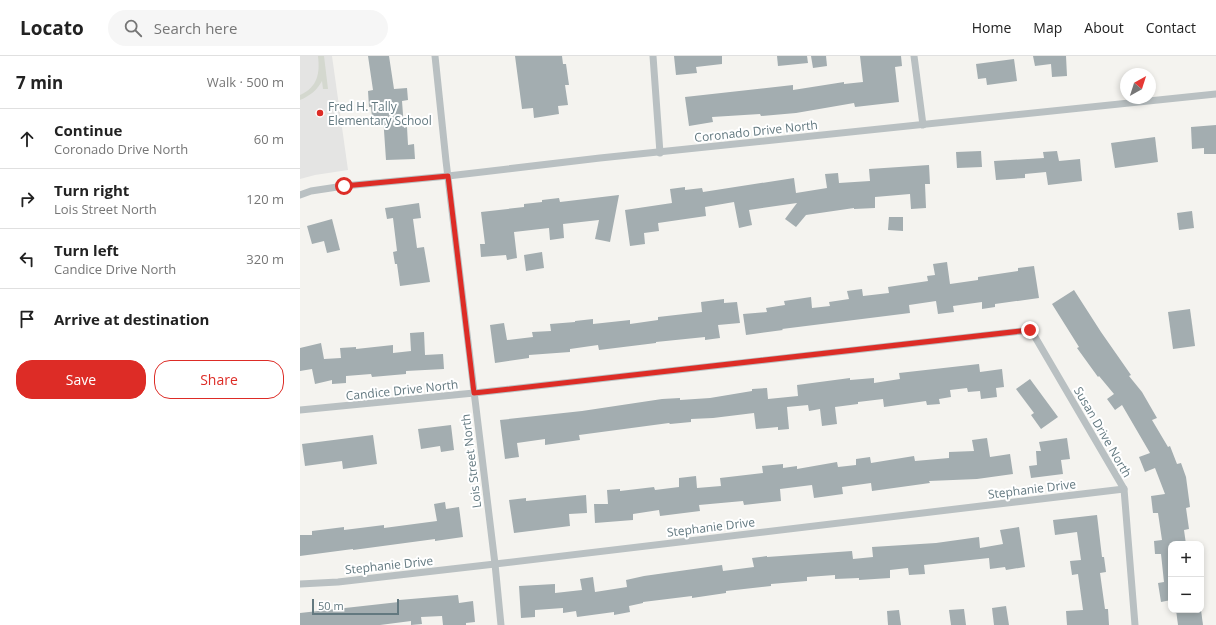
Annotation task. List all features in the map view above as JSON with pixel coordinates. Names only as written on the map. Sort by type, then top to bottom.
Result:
[{"type":"street","name":"Lois Street North","points":[[435,56],[501,625]]},
{"type":"street","points":[[653,56],[660,152]]},
{"type":"street","points":[[914,56],[922,125]]},
{"type":"street","name":"Coronado Drive North","points":[[300,195],[311,191],[344,186],[1216,94]]},
{"type":"street","name":"Candice Drive North","points":[[300,410],[474,393],[1030,330]]},
{"type":"street","name":"Susan Drive North","points":[[1030,330],[1124,489],[1135,625]]},
{"type":"street","name":"Stephanie Drive","points":[[300,584],[338,582],[495,564],[1124,489]]},
{"type":"shaded area","name":"Fred H. Tally Elementary School","points":[[300,56],[332,56],[348,170],[300,179]]},
{"type":"shaded area","points":[[318,56],[324,56],[328,89],[323,89],[322,81],[313,92],[300,100],[300,95],[306,92],[314,84],[319,68]]},
{"type":"building","points":[[368,56],[389,56],[394,89],[407,88],[408,100],[402,101],[404,128],[407,127],[408,145],[414,144],[415,159],[386,160],[383,116],[372,117],[371,107],[369,107],[368,91],[373,90]]},
{"type":"building","points":[[515,56],[562,56],[563,64],[566,64],[569,85],[565,85],[568,105],[558,106],[559,114],[534,118],[533,108],[522,109]]},
{"type":"building","points":[[674,56],[722,56],[722,64],[696,67],[697,73],[676,75]]},
{"type":"building","points":[[777,56],[807,56],[808,63],[778,66]]},
{"type":"building","points":[[811,56],[826,56],[827,66],[813,68]]},
{"type":"building","points":[[860,56],[901,56],[902,66],[895,67],[899,102],[855,107],[854,103],[796,113],[761,116],[760,114],[712,117],[713,122],[689,126],[685,97],[793,85],[793,90],[844,82],[844,84],[863,82]]},
{"type":"building","points":[[1033,56],[1066,56],[1067,76],[1052,77],[1051,64],[1035,66]]},
{"type":"building","points":[[1014,59],[1017,81],[987,85],[986,78],[978,79],[976,64]]},
{"type":"building","points":[[1216,125],[1216,154],[1204,154],[1204,148],[1192,149],[1191,127]]},
{"type":"building","points":[[1155,137],[1158,162],[1115,168],[1111,143]]},
{"type":"building","points":[[981,151],[982,167],[957,168],[956,152]]},
{"type":"building","points":[[1057,151],[1059,161],[1080,159],[1082,181],[1048,185],[1046,172],[1025,174],[1025,178],[996,180],[994,161],[1044,158],[1043,152]]},
{"type":"building","points":[[929,165],[930,184],[925,184],[926,208],[911,209],[910,194],[875,197],[875,208],[854,208],[806,215],[796,227],[785,219],[797,203],[749,210],[752,225],[739,228],[734,202],[705,207],[706,216],[658,223],[659,231],[644,233],[645,244],[630,246],[625,210],[672,203],[670,189],[685,187],[685,190],[702,188],[703,192],[794,178],[796,193],[827,188],[825,174],[838,173],[839,183],[870,181],[869,169]]},
{"type":"building","points":[[619,195],[610,242],[595,239],[599,220],[563,224],[564,238],[550,240],[549,228],[514,232],[517,258],[507,260],[506,255],[481,257],[480,244],[485,244],[481,212],[524,207],[524,204],[542,202],[542,200],[559,198],[560,202]]},
{"type":"building","points":[[419,203],[421,218],[413,219],[417,248],[424,247],[430,282],[400,286],[397,264],[395,264],[393,252],[397,251],[393,218],[387,219],[385,208]]},
{"type":"building","points":[[1192,211],[1194,228],[1179,230],[1177,213]]},
{"type":"building","points":[[889,217],[903,217],[903,231],[888,230]]},
{"type":"building","points":[[332,219],[340,250],[327,253],[324,241],[312,244],[307,226]]},
{"type":"building","points":[[542,252],[544,268],[526,271],[524,255]]},
{"type":"building","points":[[947,262],[950,284],[978,280],[978,277],[1018,271],[1018,268],[1034,266],[1039,298],[995,304],[995,307],[982,309],[982,302],[953,306],[954,312],[938,314],[936,301],[909,305],[910,313],[746,335],[743,314],[767,312],[766,308],[785,305],[784,301],[811,297],[812,308],[830,306],[829,302],[849,299],[847,291],[862,289],[863,296],[889,293],[888,287],[928,281],[927,276],[935,275],[933,264]]},
{"type":"building","points":[[1074,290],[1131,375],[1129,376],[1142,392],[1157,418],[1152,420],[1168,447],[1170,446],[1177,464],[1181,463],[1186,477],[1190,507],[1186,508],[1189,529],[1184,530],[1186,541],[1168,541],[1168,601],[1161,602],[1158,583],[1164,582],[1161,554],[1155,554],[1154,541],[1162,540],[1158,513],[1153,513],[1151,496],[1165,494],[1155,468],[1145,472],[1139,457],[1150,453],[1122,405],[1115,410],[1107,399],[1114,394],[1099,376],[1098,377],[1077,348],[1079,347],[1052,304]]},
{"type":"building","points":[[724,299],[724,303],[737,302],[740,323],[718,325],[720,338],[705,340],[705,337],[599,350],[598,345],[570,349],[570,352],[529,355],[529,358],[495,363],[490,325],[504,323],[507,340],[533,337],[532,332],[551,331],[550,324],[593,319],[593,324],[630,320],[630,324],[658,320],[658,317],[702,312],[701,302]]},
{"type":"building","points":[[1190,309],[1195,346],[1173,349],[1168,312]]},
{"type":"building","points":[[424,332],[425,355],[443,354],[444,369],[406,371],[406,374],[372,377],[371,374],[346,376],[346,383],[332,384],[332,380],[315,384],[312,369],[300,371],[300,348],[321,343],[324,359],[341,358],[340,348],[356,347],[356,349],[393,345],[393,353],[411,351],[410,333]]},
{"type":"building","points":[[979,364],[980,372],[1002,369],[1004,387],[996,388],[997,397],[981,399],[980,391],[968,392],[967,388],[950,390],[951,397],[939,399],[940,404],[927,405],[926,401],[884,407],[883,399],[858,402],[858,404],[835,407],[837,424],[822,426],[820,409],[809,411],[808,405],[787,407],[789,429],[778,430],[778,427],[756,429],[754,413],[691,419],[691,422],[669,423],[579,435],[580,440],[545,445],[545,439],[517,443],[519,457],[505,459],[500,420],[582,411],[662,399],[680,398],[680,400],[710,398],[752,391],[752,389],[767,388],[768,399],[798,396],[797,385],[850,378],[850,380],[874,378],[874,383],[900,379],[899,373]]},
{"type":"building","points":[[1030,379],[1058,417],[1041,429],[1031,415],[1034,413],[1016,389]]},
{"type":"building","points":[[451,425],[454,450],[441,452],[440,446],[421,449],[418,429]]},
{"type":"building","points":[[373,435],[377,464],[343,469],[342,461],[305,466],[302,444]]},
{"type":"building","points":[[987,438],[990,457],[1010,454],[1013,474],[977,479],[929,481],[930,483],[872,491],[871,483],[842,487],[843,494],[814,498],[812,485],[780,489],[781,501],[744,505],[743,501],[699,505],[700,511],[660,516],[659,510],[633,514],[633,520],[595,523],[594,504],[608,504],[607,490],[620,489],[620,491],[654,487],[655,490],[679,487],[679,478],[696,476],[697,488],[721,486],[720,478],[763,473],[762,466],[783,464],[783,468],[797,466],[797,469],[837,462],[838,467],[856,465],[856,459],[870,457],[871,463],[914,456],[915,461],[949,458],[949,452],[974,451],[972,440]]},
{"type":"building","points":[[1067,438],[1070,459],[1061,460],[1063,474],[1031,478],[1029,466],[1037,465],[1036,451],[1041,451],[1039,442]]},
{"type":"building","points":[[586,495],[587,513],[569,514],[570,526],[514,533],[509,500],[526,498],[526,501]]},
{"type":"building","points":[[445,502],[446,509],[459,507],[463,537],[435,541],[435,539],[300,556],[300,535],[312,535],[312,531],[344,527],[344,530],[384,525],[384,528],[437,521],[434,504]]},
{"type":"building","points":[[1097,515],[1102,557],[1104,557],[1106,572],[1100,573],[1105,609],[1108,609],[1109,625],[1067,625],[1066,611],[1083,610],[1078,574],[1072,575],[1070,561],[1081,560],[1077,532],[1055,535],[1053,520]]},
{"type":"building","points":[[1019,527],[1025,567],[1006,570],[1005,567],[990,569],[989,558],[924,565],[925,574],[909,575],[908,568],[890,570],[890,578],[859,580],[859,578],[835,579],[835,575],[807,577],[807,581],[771,584],[771,586],[726,591],[726,593],[692,598],[692,596],[643,602],[629,606],[630,612],[614,615],[614,612],[577,617],[576,611],[563,613],[563,608],[535,610],[535,617],[521,618],[519,586],[555,584],[555,593],[582,590],[580,579],[593,577],[595,592],[627,587],[626,580],[644,576],[722,565],[723,571],[754,567],[752,558],[767,556],[852,551],[853,559],[873,557],[872,547],[936,543],[979,537],[980,548],[1003,544],[1000,530]]},
{"type":"building","points":[[458,595],[459,603],[473,601],[475,622],[466,623],[466,625],[443,625],[442,616],[421,617],[422,624],[411,625],[411,621],[380,625],[300,625],[300,613],[399,602],[399,600]]},
{"type":"building","points":[[1006,606],[1009,625],[994,625],[992,608]]},
{"type":"building","points":[[964,609],[966,625],[951,625],[949,610]]},
{"type":"building","points":[[899,610],[901,625],[888,625],[887,611]]},
{"type":"building","points":[[1176,613],[1201,613],[1203,625],[1178,625]]},
{"type":"place","name":"Fred H. Tally Elementary School","points":[[320,113]]},
{"type":"route","points":[[344,186],[448,176],[474,393],[1030,330]]}]
